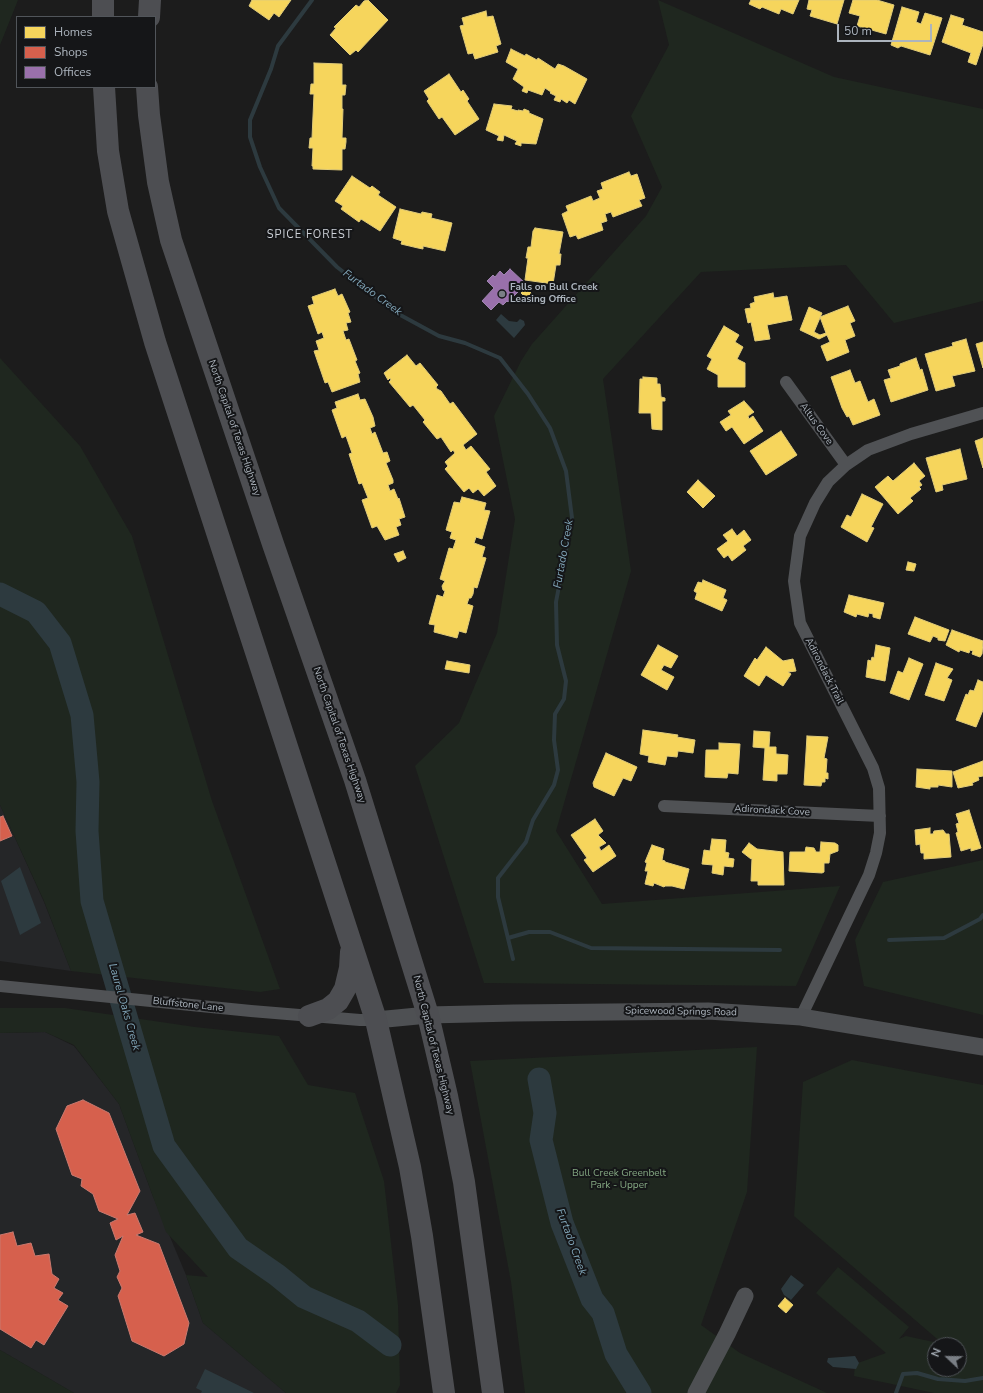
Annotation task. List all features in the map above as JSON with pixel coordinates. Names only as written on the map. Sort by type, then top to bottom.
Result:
[{"type":"highway","points":[[103,0],[103,16]]},
{"type":"highway","points":[[149,16],[150,0]]},
{"type":"highway","points":[[104,88],[108,151],[118,211],[155,342],[376,1020],[396,1101],[411,1175],[422,1236],[444,1393]]},
{"type":"highway","name":"North Capital of Texas Highway","points":[[147,88],[149,115],[158,182],[171,240],[273,544],[355,780],[428,1015],[447,1096],[464,1182],[493,1393]]},
{"type":"highway","points":[[309,1016],[328,1009],[338,1001],[345,989],[350,968],[352,945]]},
{"type":"main road","name":"Spicewood Springs Road","points":[[376,1020],[428,1015],[708,1011],[801,1017],[983,1047]]},
{"type":"main road","points":[[696,1393],[745,1296]]},
{"type":"street","name":"Altus Cove","points":[[786,382],[846,465]]},
{"type":"street","name":"Adirondack Trail","points":[[801,1017],[869,874],[880,833],[880,816],[879,788],[873,768],[800,623],[794,581],[800,536],[815,503],[828,482],[846,465],[868,450],[890,441],[983,412]]},
{"type":"street","name":"Adirondack Cove","points":[[664,806],[880,816]]},
{"type":"street","name":"Bluffstone Lane","points":[[0,986],[251,1012],[376,1020]]},
{"type":"shaded area","points":[[501,314],[509,321],[517,322],[520,319],[524,321],[525,325],[514,338],[496,320]]},
{"type":"shaded area","points":[[0,805],[44,902],[71,971],[0,961]]},
{"type":"shaded area","points":[[20,867],[41,923],[20,935],[1,881]]},
{"type":"shaded area","points":[[45,1032],[74,1046],[119,1104],[152,1194],[186,1275],[203,1323],[286,1393],[74,1393],[0,1350],[0,1033]]},
{"type":"shaded area","points":[[791,1275],[804,1285],[791,1300],[784,1295],[781,1289]]},
{"type":"shaded area","points":[[855,1356],[859,1363],[856,1369],[833,1367],[827,1362],[828,1358]]},
{"type":"shaded area","points":[[205,1369],[254,1393],[201,1393],[202,1391],[196,1388]]},
{"type":"green space","points":[[0,0],[18,0],[0,45]]},
{"type":"green space","points":[[658,0],[834,77],[983,109],[983,301],[894,323],[846,265],[701,272],[603,379],[631,571],[556,831],[602,904],[840,886],[796,986],[484,983],[415,766],[459,723],[497,633],[515,519],[494,416],[521,361],[532,344],[646,216],[662,187],[631,116],[669,45]]},
{"type":"green space","points":[[0,358],[80,446],[132,536],[212,801],[280,989],[260,992],[71,971],[44,901],[0,805]]},
{"type":"green space","points":[[983,860],[983,1015],[864,986],[855,940],[883,882]]},
{"type":"green space","points":[[0,1008],[65,1008],[195,1027],[279,1036],[308,1085],[355,1093],[384,1181],[398,1305],[400,1385],[396,1393],[286,1393],[203,1323],[186,1275],[208,1277],[166,1232],[119,1104],[74,1045],[45,1032],[0,1033]]},
{"type":"green space","name":"Bull Creek Greenbelt Park - Upper","points":[[757,1047],[747,1192],[701,1325],[740,1353],[827,1393],[525,1393],[511,1282],[470,1061]]},
{"type":"green space","points":[[852,1060],[983,1085],[983,1393],[934,1393],[854,1376],[855,1364],[886,1353],[816,1293],[838,1267],[909,1327],[899,1339],[906,1336],[927,1341],[927,1377],[967,1377],[967,1337],[935,1337],[794,1216],[803,1082]]},
{"type":"green space","points":[[0,1350],[74,1393],[0,1393]]},
{"type":"building: Homes","points":[[252,0],[291,0],[279,17],[274,13],[269,20],[249,6]]},
{"type":"building: Homes","points":[[368,0],[388,20],[358,52],[356,50],[350,55],[330,35],[336,28],[334,27],[356,5],[359,7],[364,1]]},
{"type":"building: Homes","points":[[751,0],[799,0],[793,14],[781,9],[779,14],[762,7],[760,9],[749,4]]},
{"type":"building: Homes","points":[[809,0],[844,0],[837,24],[810,16],[812,10],[807,9]]},
{"type":"building: Homes","points":[[853,0],[877,0],[894,5],[886,34],[857,26],[860,16],[849,13]]},
{"type":"building: Homes","points":[[902,7],[919,12],[916,22],[921,24],[925,13],[942,18],[930,55],[901,46],[898,48],[891,45]]},
{"type":"building: Homes","points":[[486,11],[487,17],[493,16],[501,44],[496,46],[498,52],[475,59],[473,53],[468,54],[460,26],[464,25],[462,18]]},
{"type":"building: Homes","points":[[951,15],[964,19],[962,25],[983,32],[983,44],[976,65],[968,62],[971,53],[942,42]]},
{"type":"building: Homes","points":[[511,49],[525,56],[526,54],[537,60],[538,58],[555,69],[558,64],[564,66],[587,79],[575,104],[569,100],[567,103],[561,99],[560,102],[554,100],[556,96],[545,88],[542,95],[528,90],[527,93],[522,91],[524,87],[513,79],[518,69],[506,62]]},
{"type":"building: Homes","points":[[314,63],[342,64],[342,85],[346,85],[345,95],[342,95],[342,138],[346,138],[346,142],[345,149],[342,149],[342,170],[313,169],[312,166],[313,148],[309,148],[310,138],[312,138],[314,94],[310,94],[311,84],[314,84]]},
{"type":"building: Homes","points":[[449,74],[461,92],[463,90],[469,99],[467,101],[479,119],[455,135],[442,117],[439,119],[427,101],[429,99],[424,91]]},
{"type":"building: Homes","points":[[494,104],[512,106],[511,109],[518,111],[523,111],[524,109],[529,111],[529,113],[543,119],[536,144],[521,143],[521,146],[515,144],[517,141],[504,135],[503,141],[497,140],[499,136],[486,130]]},
{"type":"building: Homes","points":[[629,172],[631,176],[637,174],[645,198],[639,200],[642,206],[613,217],[611,212],[605,214],[607,221],[601,223],[603,230],[578,239],[576,235],[570,237],[562,214],[568,211],[566,206],[591,196],[593,201],[600,198],[597,191],[603,189],[601,183]]},
{"type":"building: Homes","points":[[352,176],[370,188],[372,186],[380,192],[378,195],[396,207],[380,231],[361,219],[359,222],[341,209],[343,206],[335,201]]},
{"type":"building: Homes","points":[[400,209],[421,214],[422,212],[432,214],[431,218],[452,223],[445,251],[423,246],[423,249],[401,244],[402,241],[393,238]]},
{"type":"building: Homes","points":[[535,228],[563,232],[559,254],[561,254],[560,265],[556,265],[553,284],[525,280],[528,247],[531,247],[533,231]]},
{"type":"building: Homes","points":[[526,288],[534,296],[529,301],[521,293]]},
{"type":"building: Homes","points":[[335,289],[338,296],[342,294],[350,312],[348,313],[351,322],[346,323],[348,330],[343,331],[346,340],[349,339],[357,360],[355,361],[360,373],[358,374],[360,382],[332,392],[328,382],[325,383],[314,351],[319,350],[316,341],[324,338],[322,332],[318,334],[308,306],[314,304],[312,297]]},
{"type":"building: Homes","points":[[773,293],[774,298],[787,296],[792,320],[767,325],[770,339],[755,341],[751,322],[748,323],[745,309],[751,308],[750,304],[755,302],[754,297]]},
{"type":"building: Homes","points":[[848,306],[855,321],[850,323],[855,336],[845,340],[849,352],[827,361],[821,346],[830,342],[827,335],[819,339],[800,330],[809,307],[822,313],[820,317]],"holes":[[[820,317],[826,333],[820,335],[814,332]]]},
{"type":"building: Homes","points":[[724,326],[739,335],[735,342],[743,347],[737,359],[745,363],[745,387],[718,387],[718,375],[707,369],[712,359],[707,356]]},
{"type":"building: Homes","points":[[966,339],[975,371],[952,376],[955,386],[936,391],[925,354],[953,346],[952,343]]},
{"type":"building: Homes","points":[[983,342],[983,368],[976,344]]},
{"type":"building: Homes","points":[[407,355],[416,366],[420,363],[438,385],[436,387],[437,389],[441,391],[450,404],[453,402],[477,434],[463,445],[466,450],[471,446],[490,469],[486,472],[496,486],[484,496],[478,489],[473,493],[469,488],[464,492],[445,469],[448,466],[445,462],[455,453],[453,450],[451,452],[441,437],[437,439],[423,422],[425,420],[413,405],[410,407],[389,382],[391,380],[390,378],[388,380],[384,373]]},
{"type":"building: Homes","points":[[916,358],[920,370],[922,369],[928,390],[891,402],[884,380],[891,378],[888,370]]},
{"type":"building: Homes","points":[[850,370],[855,383],[860,381],[868,402],[874,399],[880,415],[853,425],[849,416],[847,417],[842,408],[831,377]]},
{"type":"building: Homes","points":[[643,377],[657,378],[657,384],[660,384],[661,397],[665,398],[665,401],[662,401],[662,430],[652,429],[651,413],[639,413],[640,379],[643,379]]},
{"type":"building: Homes","points":[[358,394],[360,400],[365,399],[373,417],[375,426],[370,428],[372,434],[375,432],[383,453],[387,452],[390,461],[386,463],[393,480],[393,483],[388,485],[390,491],[394,489],[398,499],[399,498],[405,517],[399,519],[401,525],[396,527],[399,535],[385,540],[377,526],[372,528],[362,500],[368,498],[362,483],[359,484],[349,454],[352,453],[346,436],[342,438],[332,410],[337,408],[335,402]]},
{"type":"building: Homes","points":[[744,401],[754,412],[748,416],[749,419],[753,416],[763,431],[744,444],[732,427],[726,431],[720,422],[731,415],[728,411]]},
{"type":"building: Homes","points":[[781,431],[797,455],[766,475],[750,451]]},
{"type":"building: Homes","points":[[983,438],[983,468],[975,441]]},
{"type":"building: Homes","points":[[960,449],[967,479],[942,485],[943,490],[936,492],[926,458]]},
{"type":"building: Homes","points":[[914,463],[925,476],[919,481],[922,485],[919,487],[921,489],[910,498],[913,501],[898,514],[875,487],[888,476],[893,481]]},
{"type":"building: Homes","points":[[698,480],[715,496],[703,508],[687,492]]},
{"type":"building: Homes","points":[[862,494],[883,504],[871,527],[874,528],[867,542],[841,527],[847,515],[851,517]]},
{"type":"building: Homes","points":[[462,497],[486,503],[484,510],[490,511],[482,539],[476,537],[474,543],[485,547],[482,557],[486,558],[477,588],[474,587],[473,594],[471,598],[469,598],[467,604],[473,606],[466,633],[459,631],[457,638],[434,632],[435,625],[429,624],[437,595],[443,597],[445,591],[443,590],[442,586],[445,581],[440,579],[449,548],[453,549],[456,540],[450,538],[452,532],[446,530],[454,502],[460,503]]},
{"type":"building: Homes","points":[[732,529],[737,536],[744,530],[751,540],[743,546],[746,550],[732,561],[728,555],[724,558],[717,549],[728,541],[723,535]]},
{"type":"building: Homes","points":[[403,551],[406,558],[398,562],[394,554]]},
{"type":"building: Homes","points":[[908,562],[916,564],[914,571],[906,570]]},
{"type":"building: Homes","points":[[703,580],[726,590],[723,598],[727,600],[722,611],[695,599],[697,593],[694,591],[698,582],[702,583]]},
{"type":"building: Homes","points":[[849,595],[884,603],[880,619],[873,617],[873,614],[869,613],[868,617],[857,614],[856,617],[844,612]]},
{"type":"building: Homes","points":[[915,617],[949,630],[945,641],[938,640],[938,638],[933,636],[930,642],[908,634]]},
{"type":"building: Homes","points":[[952,630],[983,641],[982,654],[980,657],[972,654],[973,651],[970,650],[969,653],[960,650],[959,652],[946,645]]},
{"type":"building: Homes","points":[[658,645],[678,656],[671,668],[664,665],[661,670],[674,677],[667,690],[641,675]]},
{"type":"building: Homes","points":[[876,645],[890,648],[885,681],[866,677],[868,660],[871,661],[872,657],[874,658]]},
{"type":"building: Homes","points":[[766,647],[783,661],[793,659],[796,671],[788,672],[791,674],[783,686],[766,675],[759,686],[744,676],[755,658],[757,660]]},
{"type":"building: Homes","points":[[909,658],[923,664],[909,700],[890,693],[898,671],[903,673]]},
{"type":"building: Homes","points":[[447,661],[470,665],[469,673],[445,669]]},
{"type":"building: Homes","points":[[936,663],[953,669],[947,678],[952,680],[944,701],[925,695]]},
{"type":"building: Homes","points":[[978,680],[983,682],[983,710],[976,727],[956,720],[966,694],[968,695],[970,690],[974,691]]},
{"type":"building: Homes","points":[[643,730],[678,735],[677,737],[695,740],[693,753],[678,751],[677,757],[667,756],[665,765],[648,762],[649,756],[640,754]]},
{"type":"building: Homes","points":[[754,731],[770,732],[769,747],[776,747],[776,754],[788,755],[787,774],[777,774],[777,781],[763,780],[765,748],[753,747]]},
{"type":"building: Homes","points":[[807,736],[828,737],[824,758],[827,759],[826,773],[828,773],[828,779],[825,778],[825,782],[822,782],[821,786],[804,785]]},
{"type":"building: Homes","points":[[719,743],[740,744],[738,774],[728,773],[727,778],[705,777],[706,750],[719,750]]},
{"type":"building: Homes","points":[[606,753],[637,767],[631,781],[623,778],[614,796],[594,787],[593,783]]},
{"type":"building: Homes","points":[[983,761],[983,776],[978,777],[979,780],[972,783],[973,785],[958,788],[953,772]]},
{"type":"building: Homes","points":[[917,769],[952,771],[952,787],[938,785],[938,787],[930,787],[930,789],[916,787]]},
{"type":"building: Homes","points":[[969,810],[981,848],[971,851],[971,848],[961,851],[956,833],[958,832],[956,824],[959,823],[956,814]]},
{"type":"building: Homes","points":[[595,819],[603,831],[598,835],[606,843],[599,847],[601,851],[609,845],[616,856],[593,872],[584,860],[587,858],[571,835]]},
{"type":"building: Homes","points":[[930,828],[930,834],[933,834],[934,831],[943,830],[946,834],[949,834],[951,857],[924,859],[924,853],[921,853],[920,844],[916,845],[915,830]]},
{"type":"building: Homes","points":[[712,839],[726,840],[725,852],[729,853],[728,858],[734,859],[733,867],[724,866],[723,875],[712,873],[713,865],[702,864],[704,850],[710,851]]},
{"type":"building: Homes","points":[[821,842],[835,843],[838,845],[838,851],[830,854],[829,863],[824,863],[824,872],[789,871],[790,852],[805,852],[806,847],[814,848],[816,852],[820,852]]},
{"type":"building: Homes","points":[[749,843],[757,849],[783,852],[784,885],[758,885],[758,881],[751,881],[752,858],[751,859],[742,852]]},
{"type":"building: Homes","points":[[652,845],[664,849],[662,860],[665,862],[689,869],[684,889],[672,886],[664,887],[654,883],[653,886],[645,884],[648,871],[645,871],[647,863],[645,862]]},
{"type":"building: Homes","points":[[785,1298],[793,1305],[786,1313],[778,1306]]},
{"type":"building: Shops","points":[[3,816],[12,836],[0,841],[0,817]]},
{"type":"building: Shops","points":[[83,1100],[109,1113],[140,1191],[127,1215],[135,1213],[143,1232],[136,1235],[159,1244],[189,1323],[184,1344],[164,1356],[132,1341],[118,1296],[122,1288],[117,1277],[120,1271],[115,1255],[123,1236],[116,1240],[110,1223],[118,1219],[99,1211],[93,1194],[81,1186],[82,1179],[72,1175],[56,1129],[67,1106]]},
{"type":"building: Shops","points":[[13,1232],[17,1246],[31,1243],[35,1256],[49,1254],[52,1274],[59,1279],[54,1288],[63,1293],[58,1300],[68,1306],[44,1345],[36,1340],[31,1348],[0,1329],[0,1235]]},
{"type":"building: Offices","name":"Falls on Bull Creek Leasing Office","points":[[510,269],[526,284],[508,302],[507,301],[503,305],[499,302],[491,310],[482,301],[494,288],[487,281],[493,275],[495,277],[500,271],[504,275]]},
{"type":"waterway","name":"Furtado Creek","points":[[312,0],[278,46],[271,69],[250,120],[250,137],[260,167],[279,208],[337,267],[393,311],[439,336],[465,343],[500,358],[528,394],[550,428],[566,471],[572,518],[556,602],[557,645],[566,681],[564,699],[555,714],[554,740],[558,770],[554,785],[533,820],[526,842],[498,878],[498,897],[513,959]]},
{"type":"waterway","name":"Laurel Oaks Creek","points":[[0,594],[36,612],[60,643],[82,715],[88,782],[87,831],[92,901],[164,1146],[238,1248],[277,1275],[304,1297],[358,1321],[390,1345]]},
{"type":"waterway","points":[[889,940],[944,938],[980,919],[983,915]]},
{"type":"waterway","points":[[508,938],[529,932],[550,932],[591,948],[780,950]]},
{"type":"waterway","name":"Furtado Creek","points":[[539,1079],[545,1113],[541,1140],[562,1223],[592,1299],[603,1313],[616,1354],[640,1393]]},
{"type":"waterway","points":[[896,1393],[903,1374],[917,1373],[938,1379],[965,1381],[983,1378]]},
{"type":"place","name":"Falls on Bull Creek Leasing Office","points":[[502,294]]},
{"type":"district","name":"SPICE FOREST","points":[[310,235]]}]
